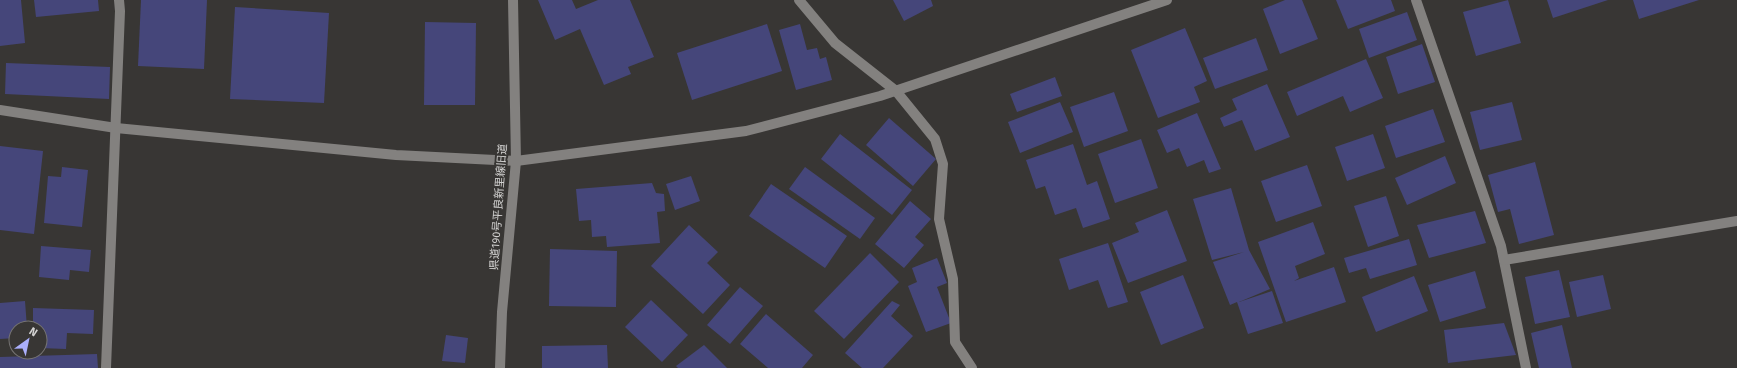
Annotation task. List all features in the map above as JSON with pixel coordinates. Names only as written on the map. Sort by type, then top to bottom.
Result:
[{"type":"street","points":[[106,368],[120,11],[118,0]]},
{"type":"street","name":"県道190号平良新里線旧道","points":[[500,368],[502,312],[516,161],[513,0]]},
{"type":"street","points":[[799,0],[835,43],[896,90],[935,139],[943,164],[939,219],[952,279],[955,342],[972,368]]},
{"type":"street","points":[[0,110],[116,128],[396,155],[516,161],[746,131],[896,90],[1167,0]]},
{"type":"street","points":[[1416,0],[1501,246],[1526,368]]},
{"type":"street","points":[[1504,260],[1737,221]]},
{"type":"building","points":[[0,0],[21,0],[25,43],[0,46]]},
{"type":"building","points":[[34,0],[98,0],[99,11],[36,17]]},
{"type":"building","points":[[141,0],[207,0],[204,69],[138,66]]},
{"type":"building","points":[[538,0],[572,0],[576,9],[598,0],[630,0],[654,57],[628,67],[631,74],[604,85],[580,29],[555,40]]},
{"type":"building","points":[[893,0],[931,0],[933,6],[904,21]]},
{"type":"building","points":[[1285,0],[1302,0],[1318,39],[1280,54],[1263,9]]},
{"type":"building","points":[[1336,0],[1391,0],[1395,11],[1348,29]]},
{"type":"building","points":[[1508,0],[1521,43],[1476,56],[1463,12]]},
{"type":"building","points":[[1547,0],[1608,0],[1553,18]]},
{"type":"building","points":[[1633,0],[1699,0],[1639,19]]},
{"type":"building","points":[[235,7],[329,13],[324,103],[230,99]]},
{"type":"building","points":[[1407,12],[1417,40],[1369,58],[1359,29]]},
{"type":"building","points":[[425,22],[476,23],[475,105],[424,105]]},
{"type":"building","points":[[767,24],[782,71],[692,100],[677,53]]},
{"type":"building","points":[[800,24],[807,50],[817,48],[820,59],[826,57],[832,80],[796,90],[779,30]]},
{"type":"building","points":[[1185,28],[1207,81],[1194,87],[1200,102],[1158,118],[1131,50]]},
{"type":"building","points":[[1256,38],[1268,70],[1215,89],[1203,58]]},
{"type":"building","points":[[1422,44],[1435,82],[1398,94],[1386,57]]},
{"type":"building","points":[[1366,59],[1383,98],[1350,112],[1343,96],[1297,116],[1287,92]]},
{"type":"building","points":[[6,63],[110,67],[109,99],[5,94]]},
{"type":"building","points":[[1055,77],[1062,96],[1017,112],[1010,94]]},
{"type":"building","points":[[1267,84],[1290,137],[1255,151],[1242,120],[1224,127],[1220,118],[1237,110],[1232,99]]},
{"type":"building","points":[[1114,92],[1128,131],[1084,147],[1070,107]]},
{"type":"building","points":[[1060,102],[1073,132],[1020,153],[1008,122]]},
{"type":"building","points":[[1512,102],[1522,140],[1480,150],[1470,112]]},
{"type":"building","points":[[1433,109],[1445,142],[1396,158],[1385,126]]},
{"type":"building","points":[[1197,113],[1221,169],[1209,173],[1204,160],[1187,167],[1179,148],[1167,153],[1157,130]]},
{"type":"building","points":[[889,118],[936,159],[913,186],[866,145]]},
{"type":"building","points":[[840,134],[912,190],[892,215],[821,159]]},
{"type":"building","points":[[1373,134],[1385,168],[1347,181],[1335,147]]},
{"type":"building","points":[[1141,139],[1158,188],[1115,203],[1098,154]]},
{"type":"building","points":[[1073,144],[1087,185],[1097,181],[1110,219],[1083,228],[1076,208],[1055,215],[1045,186],[1036,189],[1026,160]]},
{"type":"building","points":[[0,146],[43,151],[34,234],[0,230]]},
{"type":"building","points":[[1445,156],[1456,183],[1407,205],[1395,178]]},
{"type":"building","points":[[1535,162],[1554,235],[1519,244],[1510,209],[1498,212],[1488,175]]},
{"type":"building","points":[[1307,165],[1322,206],[1276,222],[1261,181]]},
{"type":"building","points":[[62,167],[88,170],[82,227],[44,223],[48,176],[61,177]]},
{"type":"building","points":[[805,167],[875,218],[860,239],[789,189]]},
{"type":"building","points":[[691,176],[700,201],[675,210],[666,184]]},
{"type":"building","points":[[652,183],[656,193],[664,194],[665,211],[657,212],[660,243],[607,247],[606,236],[592,237],[591,220],[579,221],[576,189]]},
{"type":"building","points":[[771,184],[847,236],[825,268],[749,216]]},
{"type":"building","points":[[1231,188],[1249,250],[1270,289],[1239,302],[1272,291],[1283,323],[1248,334],[1237,302],[1230,305],[1213,262],[1244,252],[1212,260],[1193,199]]},
{"type":"building","points":[[1386,196],[1399,236],[1368,247],[1354,206]]},
{"type":"building","points":[[910,201],[931,219],[915,237],[924,245],[904,268],[875,244]]},
{"type":"building","points":[[1167,210],[1187,261],[1128,283],[1112,243],[1139,232],[1135,223]]},
{"type":"building","points":[[1475,211],[1486,243],[1429,258],[1417,225]]},
{"type":"building","points":[[1313,222],[1325,254],[1295,266],[1299,278],[1294,281],[1334,267],[1346,302],[1286,322],[1258,242]]},
{"type":"building","points":[[689,225],[718,252],[707,263],[730,285],[703,314],[651,266]]},
{"type":"building","points":[[1409,239],[1417,265],[1370,279],[1366,268],[1349,273],[1344,258]]},
{"type":"building","points":[[1108,243],[1128,302],[1108,308],[1098,280],[1069,290],[1059,259]]},
{"type":"building","points":[[41,246],[91,250],[89,272],[70,270],[69,280],[39,277]]},
{"type":"building","points":[[550,249],[617,251],[616,307],[549,306]]},
{"type":"building","points":[[870,253],[899,282],[844,339],[814,311]]},
{"type":"building","points":[[937,258],[947,283],[937,287],[951,323],[926,332],[908,286],[917,282],[912,268]]},
{"type":"building","points":[[1559,270],[1570,317],[1535,324],[1525,277]]},
{"type":"building","points":[[1475,271],[1486,308],[1440,322],[1428,285]]},
{"type":"building","points":[[1183,275],[1204,328],[1161,345],[1140,292]]},
{"type":"building","points":[[1603,275],[1611,309],[1577,317],[1569,282]]},
{"type":"building","points":[[1414,276],[1428,311],[1376,332],[1362,297]]},
{"type":"building","points":[[740,287],[763,306],[730,344],[707,325]]},
{"type":"building","points":[[651,300],[688,335],[662,362],[625,327]]},
{"type":"building","points":[[25,301],[26,320],[8,320],[8,338],[0,339],[0,303]]},
{"type":"building","points":[[892,301],[900,305],[891,316],[913,336],[883,368],[862,368],[845,353]]},
{"type":"building","points":[[33,308],[94,310],[93,334],[67,333],[66,349],[48,348],[48,320],[33,320]]},
{"type":"building","points":[[766,314],[813,355],[802,368],[768,368],[740,344]]},
{"type":"building","points":[[1504,323],[1516,355],[1448,363],[1444,330]]},
{"type":"building","points":[[1562,325],[1572,368],[1539,368],[1531,333]]},
{"type":"building","points":[[446,335],[468,338],[465,363],[442,361]]},
{"type":"building","points":[[607,345],[608,368],[542,368],[542,346]]},
{"type":"building","points":[[704,345],[727,368],[678,368],[676,366]]},
{"type":"building","points":[[97,354],[98,368],[0,368],[0,357],[8,357],[8,360],[48,360],[48,356]]}]
